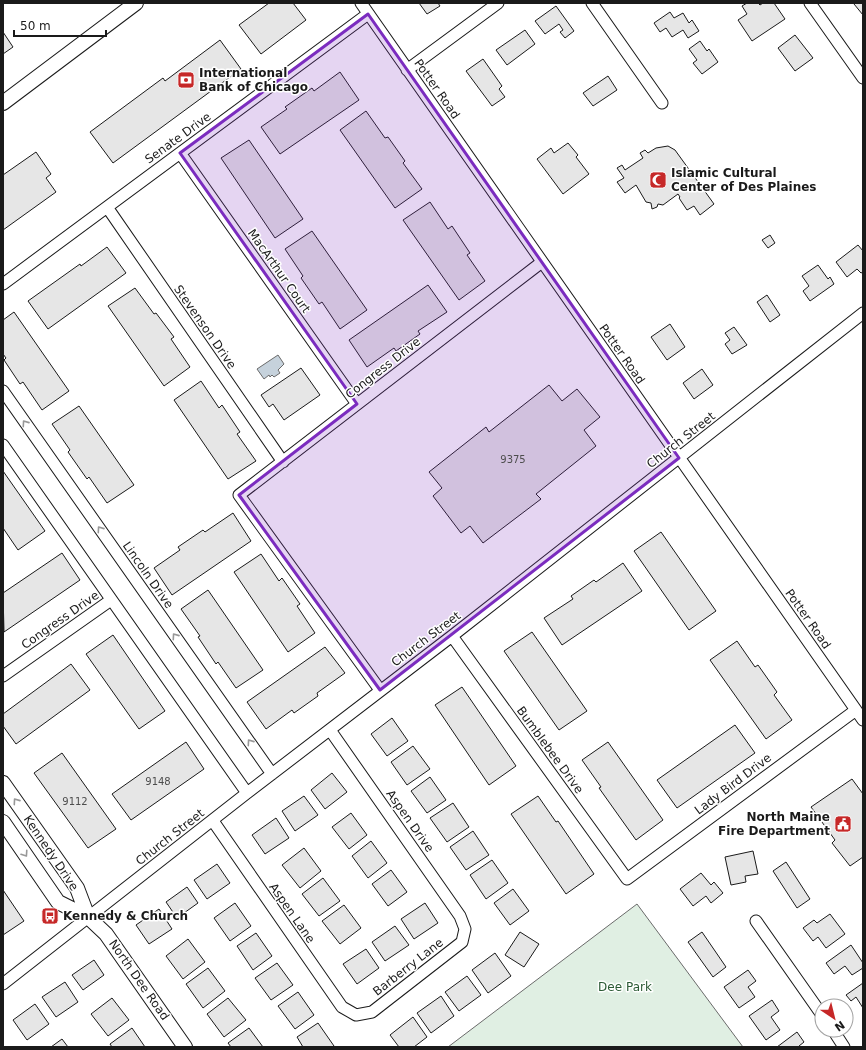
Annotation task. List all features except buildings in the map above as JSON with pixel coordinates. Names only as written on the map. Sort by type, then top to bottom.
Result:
[{"type":"street","points":[[3,103],[136,3]]},
{"type":"street","name":"Potter Road","points":[[361,3],[863,720]]},
{"type":"street","points":[[407,70],[498,3]]},
{"type":"street","points":[[592,3],[662,103]]},
{"type":"street","points":[[813,4],[863,78]]},
{"type":"street","name":"Senate Drive","points":[[3,284],[368,14]]},
{"type":"street","name":"MacArthur Court","points":[[180,153],[357,404]]},
{"type":"street","name":"Stevenson Drive","points":[[107,207],[283,462]]},
{"type":"street","name":"Congress Drive","points":[[380,690],[239,495],[542,262]]},
{"type":"street","name":"Church Street","points":[[3,984],[247,793],[452,636],[863,313]]},
{"type":"street","name":"Lincoln Drive","points":[[3,391],[272,774]]},
{"type":"street","points":[[3,445],[247,793]]},
{"type":"street","name":"Congress Drive","points":[[3,676],[112,600]]},
{"type":"street","name":"Bumblebee Drive","points":[[452,636],[626,879]]},
{"type":"street","name":"Lady Bird Drive","points":[[626,879],[856,710]]},
{"type":"street","name":"Aspen Drive","points":[[330,730],[460,916],[465,929]]},
{"type":"street","name":"Kennedy Drive","points":[[3,783],[77,888],[88,917]]},
{"type":"street","name":"Aspen Lane","points":[[213,821],[342,1007],[356,1015]]},
{"type":"street","name":"Kennedy Drive","points":[[3,822],[58,902],[88,917]]},
{"type":"street","name":"North Dee Road","points":[[88,917],[106,934],[186,1047]]},
{"type":"street","points":[[756,921],[814,1004]]},
{"type":"street","name":"Barberry Lane","points":[[356,1015],[372,1012],[462,942],[465,929]]},
{"type":"street","points":[[838,1038],[844,1047]]},
{"type":"highlighted area","points":[[368,14],[679,458],[380,690],[239,495],[357,404],[180,153]]},
{"type":"green space","name":"Dee Park","points":[[637,904],[743,1047],[448,1047]]},
{"type":"shaded area","points":[[278,355],[284,364],[278,370],[280,373],[274,377],[272,375],[270,377],[269,375],[264,379],[257,369]]},
{"type":"place","name":"International Bank of Chicago","points":[[186,80]]},
{"type":"place","name":"Islamic Cultural Center of Des Plaines","points":[[658,180]]},
{"type":"place","name":"North Maine Fire Department","points":[[843,824]]},
{"type":"place","name":"Kennedy & Church","points":[[50,916]]}]
